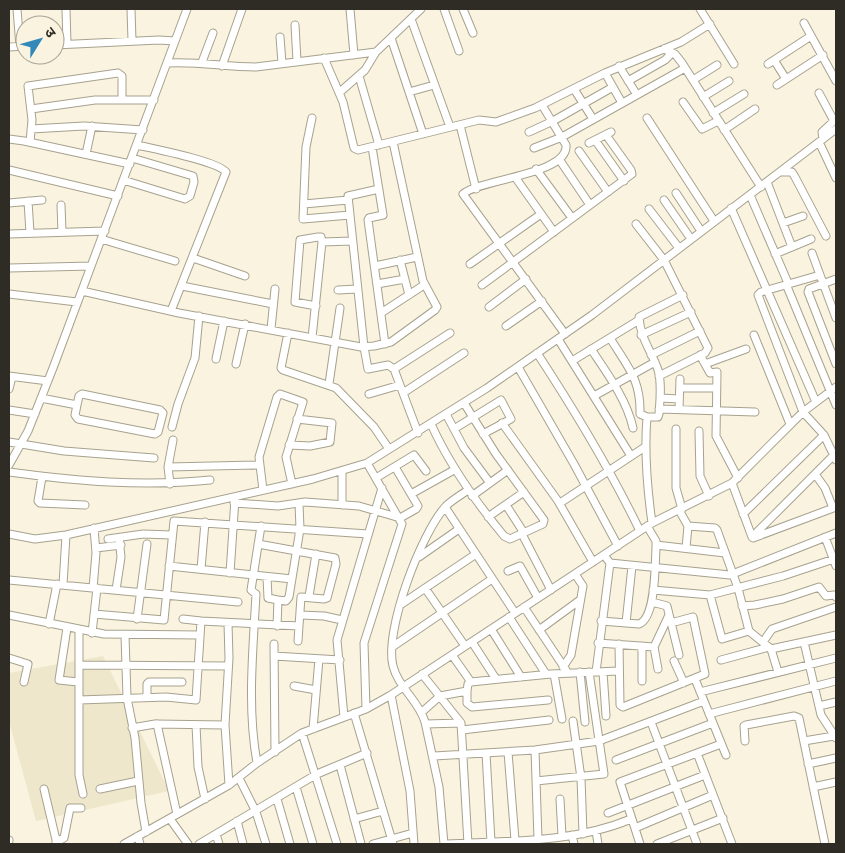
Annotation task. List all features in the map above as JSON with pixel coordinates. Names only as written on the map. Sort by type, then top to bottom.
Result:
[{"type":"street","points":[[66,9],[67,44],[175,41]]},
{"type":"street","points":[[131,9],[132,41]]},
{"type":"street","points":[[9,465],[35,414],[48,381],[143,130],[186,9]]},
{"type":"street","points":[[222,66],[242,9]]},
{"type":"street","points":[[350,9],[354,55]]},
{"type":"street","points":[[340,92],[359,76],[376,52],[421,9]]},
{"type":"street","points":[[444,9],[458,51]]},
{"type":"street","points":[[463,9],[473,33]]},
{"type":"street","points":[[700,9],[734,64]]},
{"type":"street","points":[[411,18],[450,127]]},
{"type":"street","points":[[324,58],[340,92],[355,150],[479,120],[496,122],[542,105],[619,66],[664,49],[710,24]]},
{"type":"street","points":[[804,24],[836,80]]},
{"type":"street","points":[[295,25],[297,61]]},
{"type":"street","points":[[202,62],[213,33]]},
{"type":"street","points":[[786,79],[771,62],[811,36]]},
{"type":"street","points":[[280,37],[282,63]]},
{"type":"street","points":[[392,38],[423,134]]},
{"type":"street","points":[[664,49],[672,53],[685,68],[724,130],[764,184],[783,223],[792,247]]},
{"type":"street","points":[[167,63],[202,62],[222,66],[256,67],[376,52]]},
{"type":"street","points":[[628,81],[665,60],[672,53]]},
{"type":"street","points":[[777,85],[823,55]]},
{"type":"street","points":[[693,80],[717,65]]},
{"type":"street","points":[[619,66],[637,94]]},
{"type":"street","points":[[534,148],[562,137],[685,68]]},
{"type":"street","points":[[30,142],[31,109],[28,86],[118,73],[122,76],[122,99]]},
{"type":"street","points":[[605,73],[622,103]]},
{"type":"street","points":[[359,76],[375,146],[382,216],[369,218],[368,220],[385,344]]},
{"type":"street","points":[[703,97],[729,81]]},
{"type":"street","points":[[409,92],[434,85]]},
{"type":"street","points":[[529,132],[553,122],[613,87]]},
{"type":"street","points":[[574,89],[593,119]]},
{"type":"street","points":[[819,93],[835,120],[822,132],[821,140],[836,178]]},
{"type":"street","points":[[713,113],[744,94]]},
{"type":"street","points":[[31,109],[95,100],[154,100]]},
{"type":"street","points":[[683,102],[702,129],[718,121]]},
{"type":"street","points":[[542,105],[562,137],[567,150],[559,159],[536,170],[464,193],[463,196],[565,334]]},
{"type":"street","points":[[724,130],[755,109]]},
{"type":"street","points":[[312,118],[306,152],[305,220],[350,215]]},
{"type":"street","points":[[647,118],[714,221]]},
{"type":"street","points":[[460,125],[476,189]]},
{"type":"street","points":[[31,129],[92,126],[143,130]]},
{"type":"street","points":[[86,154],[92,126]]},
{"type":"street","points":[[9,534],[35,539],[66,535],[235,499],[367,463],[418,433],[558,339],[836,129]]},
{"type":"street","points":[[482,285],[572,218],[608,192],[624,180],[632,174],[632,170],[608,134],[592,142],[624,180]]},
{"type":"street","points":[[9,139],[131,161],[193,176],[194,182],[190,196],[185,199],[123,180]]},
{"type":"street","points":[[82,291],[171,312],[364,347],[385,344],[398,338],[435,310],[436,305],[424,285],[393,142]]},
{"type":"street","points":[[137,145],[202,161],[226,172],[171,312]]},
{"type":"street","points":[[579,151],[608,192]]},
{"type":"street","points":[[559,159],[590,205]]},
{"type":"street","points":[[9,170],[118,196]]},
{"type":"street","points":[[536,170],[572,218]]},
{"type":"street","points":[[780,172],[792,172],[826,236]]},
{"type":"street","points":[[515,178],[554,232]]},
{"type":"street","points":[[379,189],[349,195],[348,200],[364,347],[368,369],[388,365],[394,369],[418,433]]},
{"type":"street","points":[[676,193],[701,231]]},
{"type":"street","points":[[750,194],[833,389],[836,404]]},
{"type":"street","points":[[9,203],[42,200]]},
{"type":"street","points":[[304,204],[348,200]]},
{"type":"street","points":[[664,200],[691,239]]},
{"type":"street","points":[[28,201],[30,233]]},
{"type":"street","points":[[61,205],[62,232]]},
{"type":"street","points":[[731,208],[816,402]]},
{"type":"street","points":[[649,209],[679,248]]},
{"type":"street","points":[[470,264],[541,214]]},
{"type":"street","points":[[783,223],[803,216]]},
{"type":"street","points":[[636,224],[664,260],[708,348],[707,352],[660,376]]},
{"type":"street","points":[[9,234],[104,230]]},
{"type":"street","points":[[312,338],[316,306],[322,242],[320,237],[300,238],[295,302],[316,306]]},
{"type":"street","points":[[101,239],[175,261]]},
{"type":"street","points":[[775,254],[811,239]]},
{"type":"street","points":[[322,242],[352,241]]},
{"type":"street","points":[[812,253],[836,318]]},
{"type":"street","points":[[375,266],[417,257]]},
{"type":"street","points":[[193,258],[245,276]]},
{"type":"street","points":[[400,260],[409,295]]},
{"type":"street","points":[[9,268],[91,266]]},
{"type":"street","points":[[752,537],[815,474],[835,457],[824,435],[803,412],[758,297],[759,294],[787,283],[820,275]]},
{"type":"street","points":[[376,284],[405,279]]},
{"type":"street","points":[[489,307],[526,279]]},
{"type":"street","points":[[836,279],[808,292],[836,364]]},
{"type":"street","points":[[381,313],[424,285]]},
{"type":"street","points":[[182,286],[273,304]]},
{"type":"street","points":[[271,329],[275,289]]},
{"type":"street","points":[[338,290],[357,289]]},
{"type":"street","points":[[9,294],[78,302]]},
{"type":"street","points":[[572,361],[639,320],[640,316],[683,295]]},
{"type":"street","points":[[506,326],[542,301]]},
{"type":"street","points":[[329,384],[340,308]]},
{"type":"street","points":[[642,335],[691,312]]},
{"type":"street","points":[[172,427],[178,404],[195,358],[200,316]]},
{"type":"street","points":[[610,338],[639,388],[640,414],[647,417],[658,416],[660,409],[660,376],[642,335],[639,320]]},
{"type":"street","points":[[216,359],[224,321]]},
{"type":"street","points":[[236,364],[245,324]]},
{"type":"street","points":[[594,396],[653,358],[700,331]]},
{"type":"street","points":[[288,333],[282,369],[329,384],[341,392],[368,420],[389,449]]},
{"type":"street","points":[[394,369],[450,333]]},
{"type":"street","points":[[754,336],[790,424]]},
{"type":"street","points":[[558,339],[631,456]]},
{"type":"street","points":[[592,349],[614,384],[628,412],[633,428]]},
{"type":"street","points":[[705,364],[746,349]]},
{"type":"street","points":[[403,393],[464,353]]},
{"type":"street","points":[[537,353],[610,470],[640,531]]},
{"type":"street","points":[[700,355],[710,373],[717,372],[716,436],[735,480],[743,514],[752,537]]},
{"type":"street","points":[[518,366],[586,485],[618,546]]},
{"type":"street","points":[[9,390],[10,376],[48,381]]},
{"type":"street","points":[[679,409],[680,378]]},
{"type":"street","points":[[369,394],[400,385]]},
{"type":"street","points":[[680,388],[716,388]]},
{"type":"street","points":[[124,844],[229,786],[257,763],[302,734],[366,709],[391,695],[640,531],[709,496],[735,480],[790,424],[833,389]]},
{"type":"street","points":[[82,394],[160,410],[163,413],[158,432],[155,434],[78,419],[75,414],[77,405],[82,394]]},
{"type":"street","points":[[263,490],[258,465],[279,395],[282,394],[303,402],[286,457],[292,484]]},
{"type":"street","points":[[41,398],[77,405]]},
{"type":"street","points":[[660,398],[679,399]]},
{"type":"street","points":[[454,429],[500,400],[511,418],[483,434]]},
{"type":"street","points":[[431,424],[454,470],[488,517],[506,538],[523,533],[545,522],[483,434],[464,403]]},
{"type":"street","points":[[660,409],[754,412]]},
{"type":"street","points":[[9,410],[35,414]]},
{"type":"street","points":[[446,414],[464,448],[490,482]]},
{"type":"street","points":[[602,621],[643,623],[652,602],[656,545],[650,525],[646,479],[645,446],[647,417]]},
{"type":"street","points":[[289,445],[310,446],[330,442],[332,423],[297,419]]},
{"type":"street","points":[[502,423],[560,503],[593,562]]},
{"type":"street","points":[[676,429],[676,488],[681,510],[688,526],[686,548]]},
{"type":"street","points":[[699,431],[700,476],[709,496]]},
{"type":"street","points":[[743,514],[824,435]]},
{"type":"street","points":[[170,484],[168,467],[173,440]]},
{"type":"street","points":[[9,442],[64,451],[154,458]]},
{"type":"street","points":[[560,503],[645,446]]},
{"type":"street","points":[[376,478],[414,455],[426,471]]},
{"type":"street","points":[[366,709],[364,643],[402,529],[400,518],[367,463]]},
{"type":"street","points":[[168,467],[258,465]]},
{"type":"street","points":[[235,499],[278,506],[299,502],[342,505],[375,510],[400,518],[417,508],[395,467]]},
{"type":"street","points":[[411,494],[454,470]]},
{"type":"street","points":[[508,470],[445,507],[424,542],[417,558],[400,605],[392,647],[393,668],[422,712],[426,724],[434,756],[446,844],[506,843],[515,840],[528,842],[538,839],[550,841],[562,836],[596,831],[631,819]]},
{"type":"street","points":[[342,471],[342,505]]},
{"type":"street","points":[[9,472],[42,476],[170,484],[210,480]]},
{"type":"street","points":[[752,537],[834,507],[825,488],[815,474]]},
{"type":"street","points":[[42,476],[38,501],[40,503],[85,506]]},
{"type":"street","points":[[344,717],[337,640],[382,488]]},
{"type":"street","points":[[488,517],[524,492]]},
{"type":"street","points":[[230,573],[235,499]]},
{"type":"street","points":[[267,577],[268,598],[288,600],[300,529],[299,502]]},
{"type":"street","points":[[506,505],[523,533],[551,590]]},
{"type":"street","points":[[445,507],[492,579],[546,674]]},
{"type":"street","points":[[94,614],[164,620],[174,521],[368,534]]},
{"type":"street","points":[[201,569],[205,522]]},
{"type":"street","points":[[257,763],[253,742],[250,672],[256,594],[251,590],[261,526]]},
{"type":"street","points":[[688,526],[716,528],[738,588],[749,631],[768,646],[778,672]]},
{"type":"street","points":[[92,633],[96,548],[94,528]]},
{"type":"street","points":[[417,558],[459,529]]},
{"type":"street","points":[[610,564],[733,574],[836,533]]},
{"type":"street","points":[[96,548],[143,534],[172,535]]},
{"type":"street","points":[[49,624],[60,585],[66,535]]},
{"type":"street","points":[[653,590],[710,595],[835,562],[825,537]]},
{"type":"street","points":[[108,539],[120,542]]},
{"type":"street","points":[[116,590],[120,542]]},
{"type":"street","points":[[138,619],[147,544]]},
{"type":"street","points":[[258,544],[335,558],[336,564],[327,598],[301,597],[298,641]]},
{"type":"street","points":[[656,545],[726,553]]},
{"type":"street","points":[[309,596],[316,554]]},
{"type":"street","points":[[400,605],[476,554]]},
{"type":"street","points":[[536,781],[581,778],[604,774],[599,741],[596,672],[598,643],[610,564],[604,555]]},
{"type":"street","points":[[169,566],[292,579]]},
{"type":"street","points":[[508,571],[520,566],[538,598]]},
{"type":"street","points":[[626,623],[632,566]]},
{"type":"street","points":[[565,670],[571,655],[582,586],[575,574]]},
{"type":"street","points":[[392,647],[492,579]]},
{"type":"street","points":[[9,580],[238,602]]},
{"type":"street","points":[[742,606],[783,599],[819,586],[826,596],[834,595],[836,597]]},
{"type":"street","points":[[425,588],[442,613],[496,679]]},
{"type":"street","points":[[710,595],[722,639],[749,631]]},
{"type":"street","points":[[277,626],[278,600]]},
{"type":"street","points":[[539,630],[580,600]]},
{"type":"street","points":[[652,602],[666,605],[684,683]]},
{"type":"street","points":[[524,607],[565,670]]},
{"type":"street","points":[[768,646],[772,629],[836,607]]},
{"type":"street","points":[[9,615],[92,633],[200,636]]},
{"type":"street","points":[[300,615],[324,616],[342,620]]},
{"type":"street","points":[[619,644],[618,671],[622,706],[706,673],[694,619],[692,617],[670,619]]},
{"type":"street","points":[[183,619],[255,625],[299,626]]},
{"type":"street","points":[[658,669],[654,647],[670,619]]},
{"type":"street","points":[[79,700],[147,697],[197,700],[201,621]]},
{"type":"street","points":[[228,623],[225,725],[229,786]]},
{"type":"street","points":[[67,628],[59,680],[78,682]]},
{"type":"street","points":[[491,629],[521,677]]},
{"type":"street","points":[[79,630],[79,775],[82,794]]},
{"type":"street","points":[[722,660],[768,646],[804,642],[836,634]]},
{"type":"street","points":[[125,635],[127,698],[146,832]]},
{"type":"street","points":[[804,642],[819,706],[833,726],[835,737],[804,741]]},
{"type":"street","points":[[598,643],[654,647]]},
{"type":"street","points":[[274,644],[275,752]]},
{"type":"street","points":[[642,646],[642,682]]},
{"type":"street","points":[[452,654],[471,682]]},
{"type":"street","points":[[274,656],[340,660]]},
{"type":"street","points":[[9,658],[28,664],[24,682]]},
{"type":"street","points":[[700,692],[836,658]]},
{"type":"street","points":[[314,728],[319,659]]},
{"type":"street","points":[[78,665],[228,666]]},
{"type":"street","points":[[548,700],[472,707],[467,703],[468,684],[496,679],[554,674],[565,670],[580,672],[618,671]]},
{"type":"street","points":[[580,672],[585,722]]},
{"type":"street","points":[[596,672],[606,716]]},
{"type":"street","points":[[422,674],[461,726],[468,844]]},
{"type":"street","points":[[554,674],[562,719]]},
{"type":"street","points":[[694,679],[726,755]]},
{"type":"street","points":[[709,714],[836,680]]},
{"type":"street","points":[[147,697],[147,684],[149,682],[182,682]]},
{"type":"street","points":[[294,686],[316,690]]},
{"type":"street","points":[[422,712],[440,696],[467,691]]},
{"type":"street","points":[[391,695],[410,790],[414,844]]},
{"type":"street","points":[[434,756],[535,750],[599,741],[704,701]]},
{"type":"street","points":[[819,706],[836,702]]},
{"type":"street","points":[[354,713],[392,842]]},
{"type":"street","points":[[745,741],[746,725],[794,716],[800,720],[825,844]]},
{"type":"street","points":[[426,724],[461,726],[549,720]]},
{"type":"street","points":[[573,721],[581,778],[583,834]]},
{"type":"street","points":[[652,722],[697,844]]},
{"type":"street","points":[[616,760],[712,723]]},
{"type":"street","points":[[132,728],[157,724],[225,725]]},
{"type":"street","points":[[157,724],[177,814]]},
{"type":"street","points":[[196,725],[198,767],[206,799]]},
{"type":"street","points":[[302,734],[317,774],[337,844]]},
{"type":"street","points":[[640,844],[626,806],[620,782],[721,744]]},
{"type":"street","points":[[535,750],[538,839]]},
{"type":"street","points":[[199,844],[256,812],[317,774],[367,752]]},
{"type":"street","points":[[508,752],[515,840]]},
{"type":"street","points":[[486,753],[486,843]]},
{"type":"street","points":[[697,753],[732,844]]},
{"type":"street","points":[[808,764],[836,758]]},
{"type":"street","points":[[340,765],[361,844]]},
{"type":"street","points":[[608,813],[706,775]]},
{"type":"street","points":[[239,778],[256,812],[266,844]]},
{"type":"street","points":[[100,789],[138,781]]},
{"type":"street","points":[[813,786],[836,782]]},
{"type":"street","points":[[296,787],[313,844]]},
{"type":"street","points":[[44,789],[56,843],[64,838],[70,808],[81,808]]},
{"type":"street","points":[[634,828],[684,809],[714,795]]},
{"type":"street","points":[[277,799],[290,844]]},
{"type":"street","points":[[560,799],[562,836]]},
{"type":"street","points":[[354,819],[383,810]]},
{"type":"street","points":[[657,844],[723,818]]},
{"type":"street","points":[[170,819],[188,844]]},
{"type":"street","points":[[237,821],[243,844]]},
{"type":"street","points":[[596,831],[598,844]]},
{"type":"street","points":[[373,844],[392,842],[413,832]]},
{"type":"street","points":[[216,834],[219,844]]},
{"type":"street","points":[[572,835],[574,844]]},
{"type":"street","points":[[138,836],[140,844]]},
{"type":"shaded area","points":[[103,656],[169,791],[36,821],[9,721],[9,673]]}]
